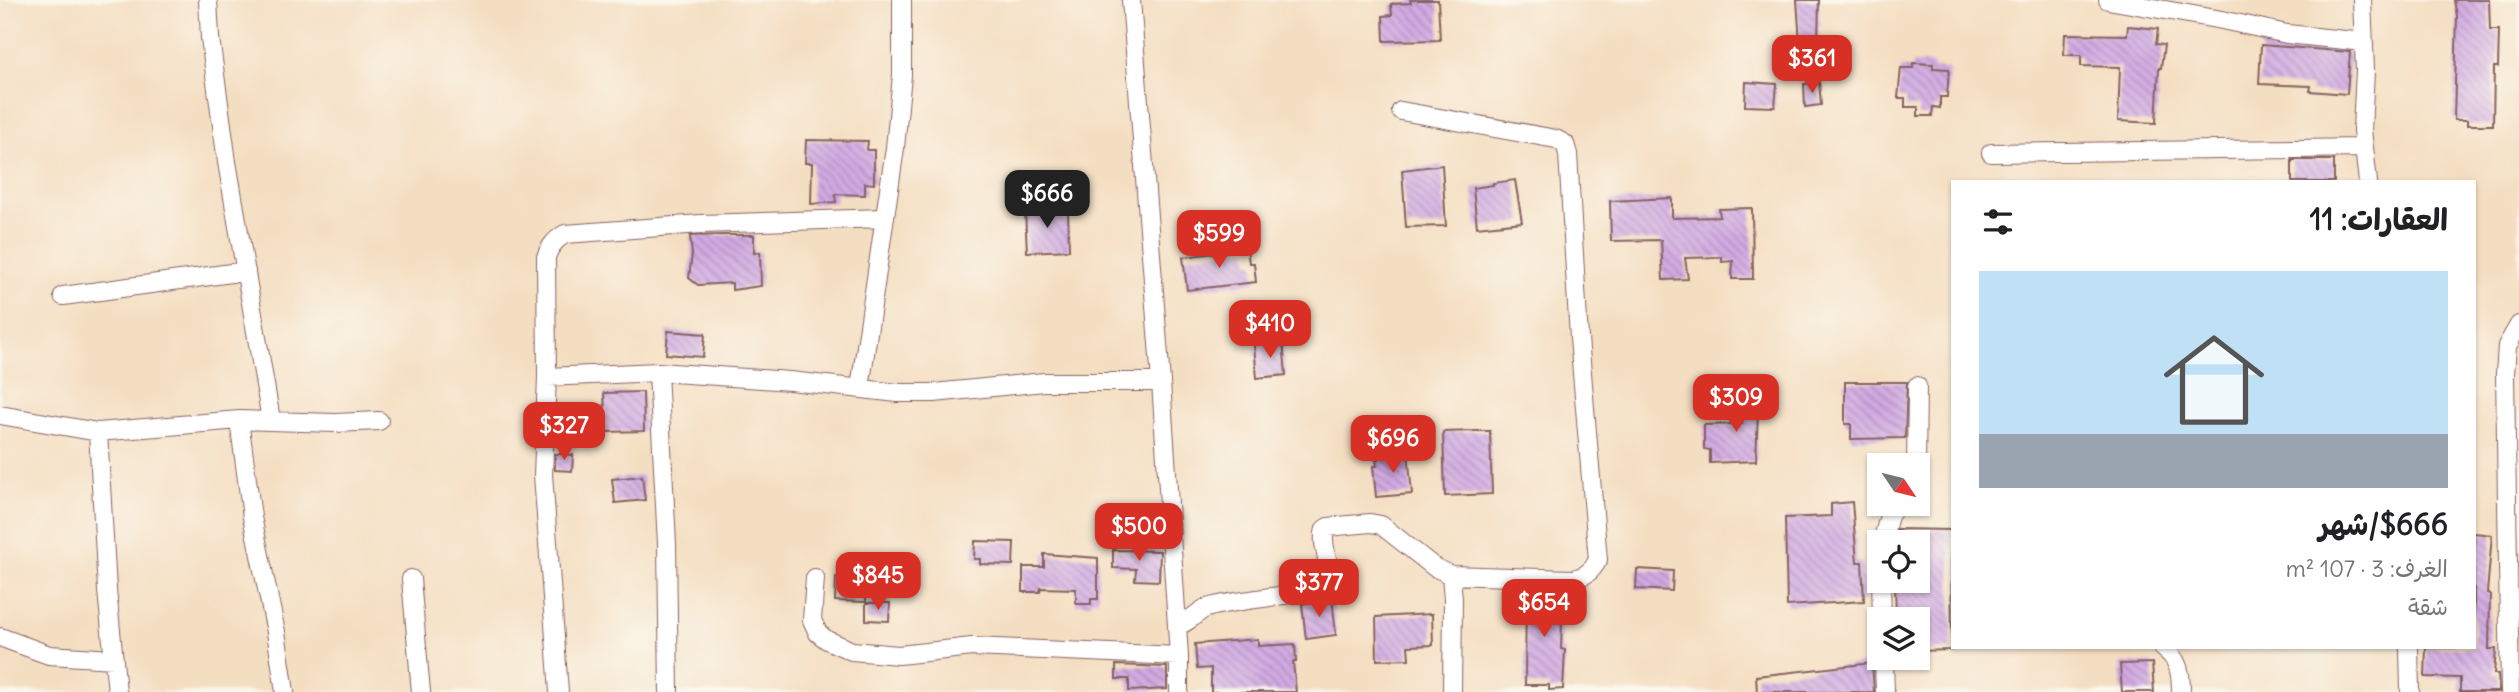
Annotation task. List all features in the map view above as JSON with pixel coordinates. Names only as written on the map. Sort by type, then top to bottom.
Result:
[{"type":"street","points":[[208,0],[212,51],[271,420]]},
{"type":"street","points":[[860,388],[899,111],[902,0]]},
{"type":"street","points":[[1131,0],[1161,382],[1179,692]]},
{"type":"street","points":[[2362,0],[2362,130],[2368,180]]},
{"type":"street","points":[[2120,1],[2287,34],[2364,42]]},
{"type":"street","points":[[1177,626],[1209,608],[1305,592],[1323,585],[1328,571],[1323,537],[1328,527],[1370,523],[1381,525],[1434,567],[1451,575],[1573,579],[1585,576],[1598,560],[1579,338],[1568,154],[1565,144],[1556,139],[1401,111]]},
{"type":"street","points":[[1991,153],[2364,148]]},
{"type":"street","points":[[559,692],[542,475],[547,377],[546,257],[556,239],[565,234],[701,225],[884,218]]},
{"type":"street","points":[[63,296],[246,271]]},
{"type":"street","points":[[2510,692],[2505,374],[2507,346],[2519,325]]},
{"type":"street","points":[[547,377],[658,372],[898,393],[934,393],[1044,382],[1161,382]]},
{"type":"street","points":[[658,372],[667,544],[669,692]]},
{"type":"street","points":[[1916,453],[1917,386]]},
{"type":"street","points":[[0,415],[98,432],[239,420],[335,423],[379,421]]},
{"type":"street","points":[[239,420],[252,517],[285,692]]},
{"type":"street","points":[[98,432],[117,692]]},
{"type":"street","points":[[1451,575],[1452,692]]},
{"type":"street","points":[[815,578],[812,620],[814,626],[827,640],[852,651],[899,655],[972,647],[1179,656]]},
{"type":"street","points":[[411,579],[421,692]]},
{"type":"street","points":[[0,638],[49,656],[114,659]]},
{"type":"street","points":[[2165,649],[2171,653],[2177,663],[2181,674],[2181,692]]},
{"type":"street","points":[[2409,649],[2410,692]]},
{"type":"street","points":[[1884,670],[1885,692]]},
{"type":"building","points":[[1410,0],[1438,0],[1440,40],[1384,41],[1383,16],[1392,15],[1391,4],[1411,3]]},
{"type":"building","points":[[1797,0],[1819,0],[1818,43],[1800,43]]},
{"type":"building","points":[[2454,0],[2489,0],[2490,30],[2499,30],[2498,67],[2494,67],[2493,125],[2467,125],[2467,120],[2454,120],[2457,16]]},
{"type":"building","points":[[2128,26],[2158,29],[2156,44],[2164,45],[2159,68],[2156,123],[2118,121],[2120,67],[2081,66],[2081,55],[2064,55],[2065,34],[2127,35]]},
{"type":"building","points":[[2261,45],[2350,52],[2347,94],[2310,91],[2311,86],[2259,84]]},
{"type":"building","points":[[1913,63],[1933,64],[1933,68],[1949,69],[1947,97],[1940,97],[1940,108],[1933,107],[1932,116],[1918,116],[1918,107],[1905,107],[1905,98],[1898,98],[1901,68],[1913,68]]},
{"type":"building","points":[[1746,82],[1777,84],[1775,107],[1745,106]]},
{"type":"building","points":[[1819,82],[1821,105],[1805,107],[1804,84]]},
{"type":"building","points":[[806,140],[868,141],[867,150],[874,150],[874,184],[865,183],[865,195],[835,194],[836,202],[811,204],[812,163],[805,163]]},
{"type":"building","points":[[2292,160],[2334,160],[2334,180],[2292,180]]},
{"type":"building","points":[[1442,165],[1446,226],[1406,227],[1402,170]]},
{"type":"building","points":[[1515,180],[1522,222],[1477,227],[1473,188]]},
{"type":"building","points":[[1672,198],[1672,218],[1720,217],[1719,209],[1752,208],[1753,279],[1732,279],[1733,261],[1722,262],[1722,257],[1685,258],[1688,279],[1663,280],[1661,240],[1611,241],[1610,201]]},
{"type":"building","points":[[1068,209],[1069,250],[1027,252],[1025,210]]},
{"type":"building","points":[[754,235],[754,253],[760,252],[761,286],[732,290],[732,283],[698,285],[689,278],[692,254],[690,236]]},
{"type":"building","points":[[1247,249],[1249,263],[1254,263],[1256,282],[1187,290],[1183,257]]},
{"type":"building","points":[[668,331],[705,334],[703,357],[666,354]]},
{"type":"building","points":[[1283,341],[1286,375],[1257,378],[1254,345]]},
{"type":"building","points":[[1845,382],[1907,382],[1905,438],[1851,439],[1851,424],[1845,424]]},
{"type":"building","points":[[1742,389],[1759,389],[1756,461],[1710,463],[1710,450],[1704,449],[1704,425],[1742,424]]},
{"type":"building","points":[[643,392],[644,431],[606,432],[604,393]]},
{"type":"building","points":[[1490,431],[1492,494],[1445,496],[1443,432]]},
{"type":"building","points":[[1408,452],[1412,494],[1376,497],[1373,466],[1377,466],[1376,459],[1379,459],[1379,455]]},
{"type":"building","points":[[555,454],[573,455],[572,471],[555,470]]},
{"type":"building","points":[[642,476],[645,500],[615,503],[612,479]]},
{"type":"building","points":[[1852,502],[1857,562],[1862,562],[1864,601],[1787,606],[1785,518],[1831,516],[1831,504]]},
{"type":"building","points":[[1897,529],[1951,530],[1952,650],[1930,651],[1930,607],[1896,607],[1895,593],[1930,593],[1930,530]]},
{"type":"building","points":[[2476,533],[2492,535],[2487,593],[2490,594],[2489,649],[2496,649],[2494,674],[2498,674],[2499,692],[2460,692],[2460,678],[2425,677],[2426,649],[2476,649]]},
{"type":"building","points":[[975,541],[1014,542],[1013,565],[980,564],[980,559],[974,559]]},
{"type":"building","points":[[1113,550],[1160,551],[1159,581],[1135,580],[1136,569],[1113,568]]},
{"type":"building","points":[[1044,554],[1098,558],[1098,599],[1091,599],[1091,604],[1076,604],[1076,589],[1041,588],[1040,592],[1023,592],[1023,567],[1044,567]]},
{"type":"building","points":[[1637,569],[1673,571],[1672,591],[1636,589]]},
{"type":"building","points":[[836,577],[867,580],[866,602],[835,601]]},
{"type":"building","points":[[1526,590],[1563,591],[1563,689],[1549,690],[1549,685],[1525,685]]},
{"type":"building","points":[[1332,597],[1336,635],[1306,639],[1302,604]]},
{"type":"building","points":[[866,603],[890,603],[889,621],[866,620]]},
{"type":"building","points":[[1432,614],[1433,645],[1408,646],[1409,659],[1377,660],[1376,617]]},
{"type":"building","points":[[1258,639],[1258,646],[1295,644],[1296,662],[1293,662],[1296,692],[1211,692],[1211,668],[1197,669],[1195,644]]},
{"type":"building","points":[[2152,663],[2154,692],[2122,692],[2120,664]]},
{"type":"building","points":[[1867,664],[1867,670],[1872,670],[1874,692],[1757,692],[1756,676]]},
{"type":"building","points":[[1116,665],[1167,667],[1167,689],[1129,691],[1129,679],[1116,679]]}]
